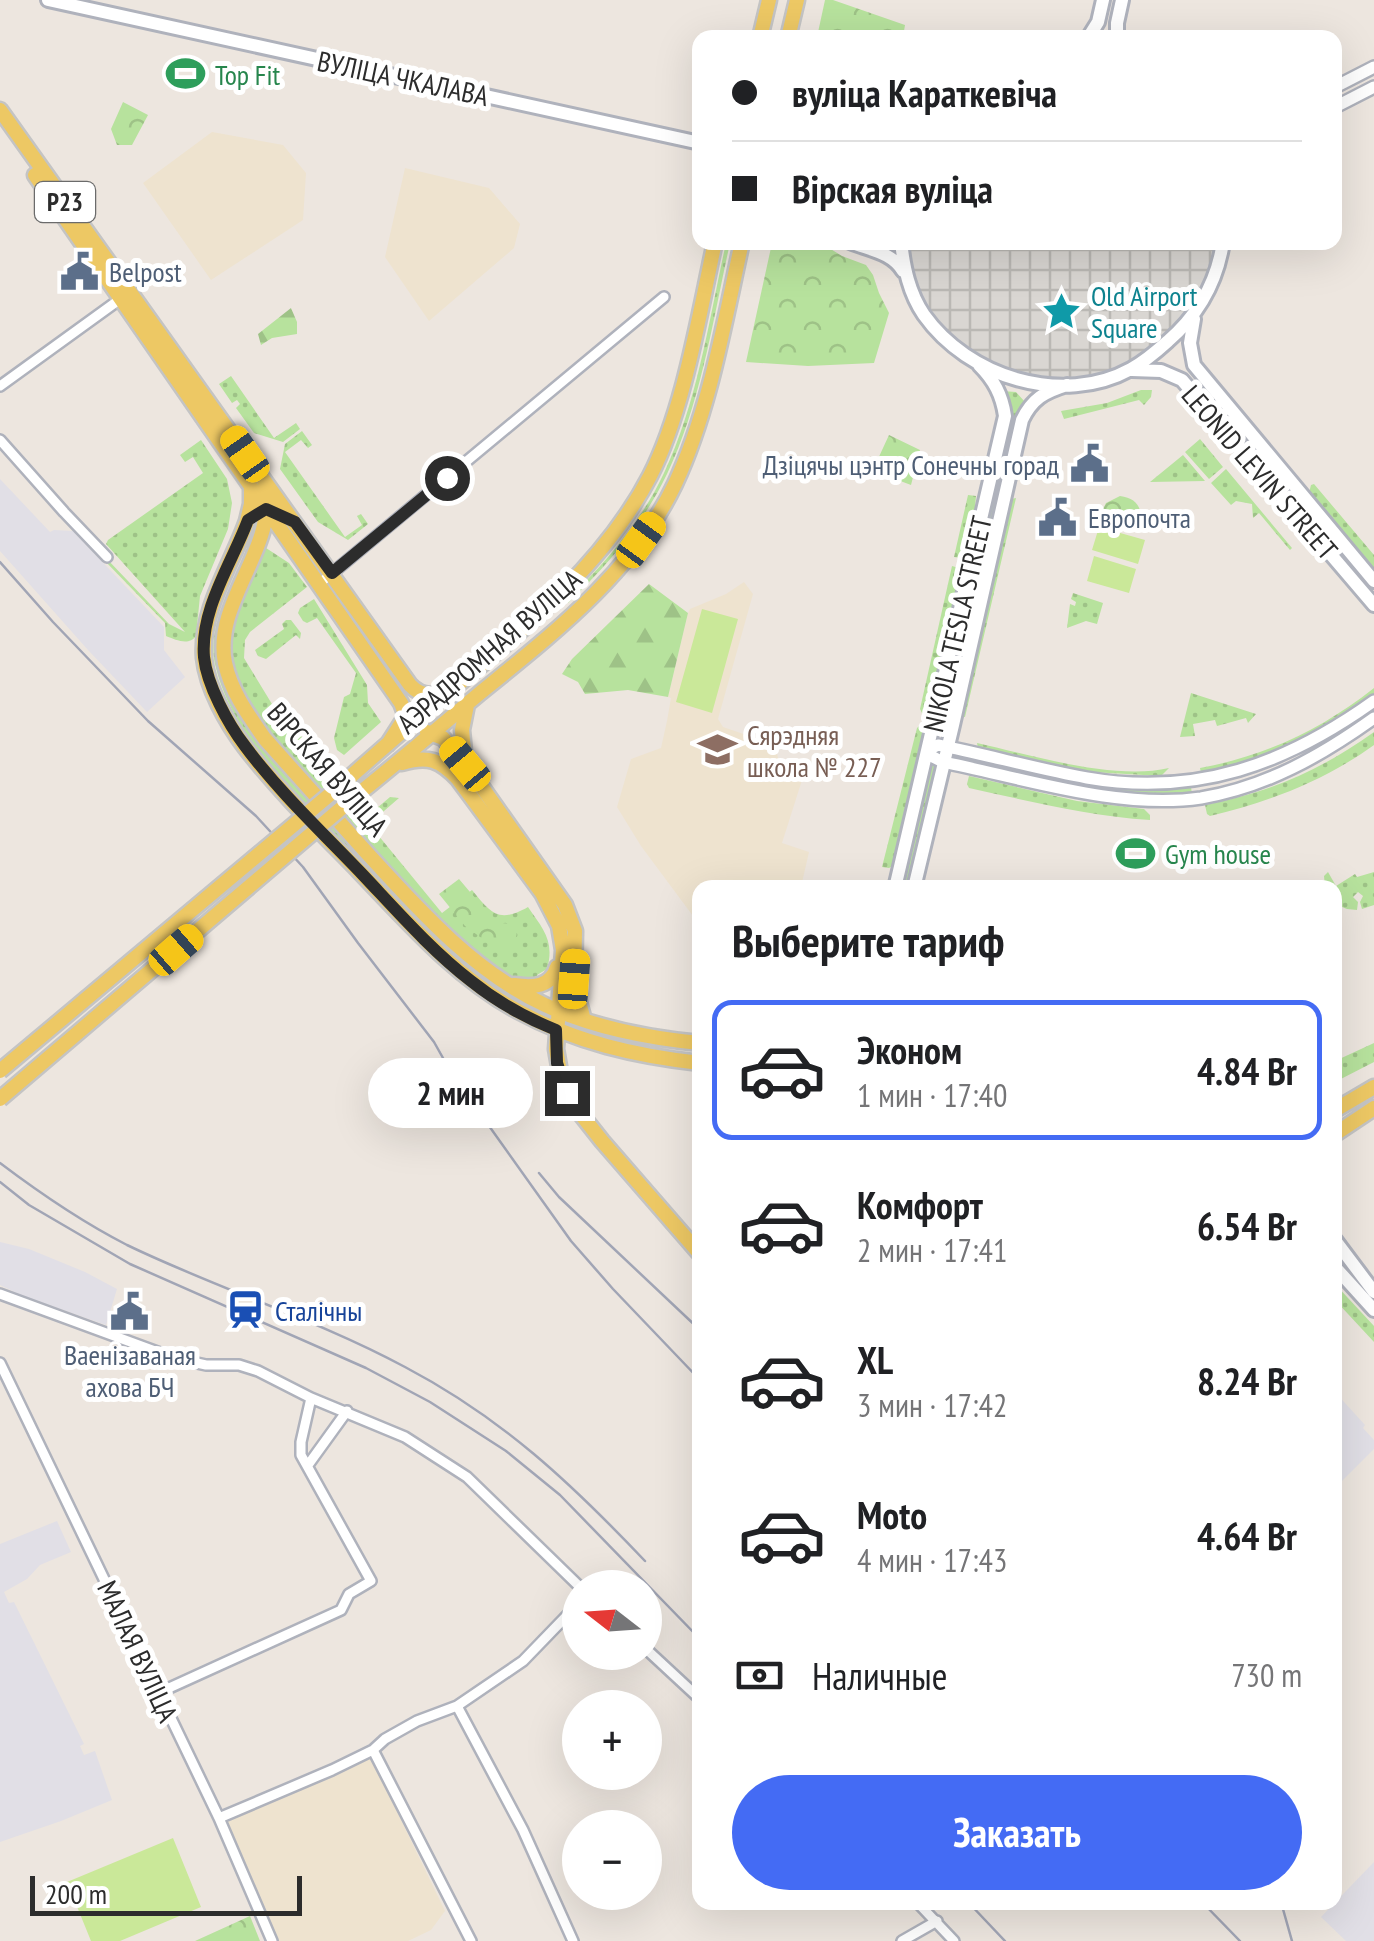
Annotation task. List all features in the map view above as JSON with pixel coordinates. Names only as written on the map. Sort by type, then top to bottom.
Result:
[{"type":"main road","name":"ВУЛІЦА ЧКАЛАВА","points":[[48,0],[692,142]]},
{"type":"main road","points":[[762,30],[769,0]]},
{"type":"main road","points":[[790,30],[797,0]]},
{"type":"main road","points":[[1093,30],[1104,0]]},
{"type":"main road","points":[[1117,30],[1122,0]]},
{"type":"main road","name":"Р23","points":[[0,110],[258,486]]},
{"type":"main road","name":"Р23","points":[[0,125],[126,296]]},
{"type":"main road","points":[[0,1071],[340,786],[527,625],[573,580],[610,537],[650,477],[666,440],[713,250]]},
{"type":"main road","name":"АЭРАДРОМНАЯ ВУЛІЦА","points":[[0,1098],[433,734],[620,568],[654,522],[690,446],[713,370],[740,250]]},
{"type":"main road","points":[[872,250],[900,264],[917,303],[936,330],[961,354],[980,366],[1023,380],[1067,386],[1129,370],[1173,337],[1195,314],[1216,274],[1221,250]]},
{"type":"main road","points":[[902,250],[907,278]]},
{"type":"main road","name":"LEONID LEVIN STREET","points":[[1195,314],[1190,343],[1194,364],[1374,580]]},
{"type":"main road","name":"NIKOLA TESLA STREET","points":[[897,880],[1004,416],[998,390],[980,366]]},
{"type":"main road","name":"LEONID LEVIN STREET","points":[[1129,370],[1161,371],[1182,380],[1374,605]]},
{"type":"main road","name":"NIKOLA TESLA STREET","points":[[916,880],[1022,420],[1038,396],[1067,386]]},
{"type":"main road","points":[[258,486],[266,509],[332,573],[416,692],[438,695],[454,688]]},
{"type":"main road","points":[[258,486],[405,710],[404,721],[388,744]]},
{"type":"main road","name":"ВІРСКАЯ ВУЛІЦА","points":[[258,486],[216,595],[204,658],[226,716],[244,746],[468,980],[556,1030],[639,1055],[692,1062]]},
{"type":"main road","points":[[248,520],[266,509]]},
{"type":"main road","name":"ВІРСКАЯ ВУЛІЦА","points":[[266,509],[262,534],[229,615],[223,647],[230,679],[244,709],[266,739],[433,925],[510,985],[584,1020],[647,1036],[692,1041]]},
{"type":"main road","points":[[262,534],[270,529],[289,528]]},
{"type":"main road","points":[[465,764],[462,730],[468,704]]},
{"type":"main road","points":[[388,744],[417,732],[443,738],[560,897],[576,940],[575,990],[584,1020]]},
{"type":"main road","points":[[396,764],[411,760],[446,766],[542,893],[557,919],[562,942],[557,1063],[572,1103],[692,1245]]},
{"type":"main road","points":[[510,985],[534,986],[552,980],[562,942]]},
{"type":"main road","points":[[1342,1106],[1374,1087]]},
{"type":"main road","points":[[1342,1129],[1374,1108]]},
{"type":"main road","points":[[1342,1249],[1374,1292]]},
{"type":"main road","points":[[1342,1274],[1374,1310]]},
{"type":"street","points":[[1342,84],[1374,68]]},
{"type":"street","points":[[1342,104],[1374,88]]},
{"type":"street","points":[[0,386],[126,296]]},
{"type":"street","points":[[319,584],[664,297]]},
{"type":"street","points":[[0,440],[108,557]]},
{"type":"street","points":[[1374,701],[1324,735],[1265,763],[1224,775],[1176,782],[1088,778],[947,747],[928,750],[943,762],[1092,794],[1198,798],[1251,786],[1293,769],[1374,718]]},
{"type":"street","points":[[0,1294],[174,1358],[206,1365],[239,1364],[405,1437],[467,1477],[563,1570]]},
{"type":"street","name":"МАЛАЯ ВУЛІЦА","points":[[0,1363],[219,1818],[272,1941]]},
{"type":"street","points":[[158,1692],[342,1610],[349,1594],[371,1581],[301,1455],[300,1442],[311,1398]]},
{"type":"street","points":[[308,1464],[347,1411]]},
{"type":"street","points":[[219,1818],[372,1750],[384,1738],[457,1706],[522,1661],[562,1620]]},
{"type":"street","points":[[662,1664],[692,1692]]},
{"type":"street","points":[[457,1706],[523,1830],[573,1941]]},
{"type":"street","points":[[372,1750],[471,1941]]},
{"type":"street","points":[[926,1910],[954,1941]]},
{"type":"street","points":[[902,1941],[937,1920]]},
{"type":"shaded area","points":[[212,132],[283,145],[306,173],[303,220],[211,280],[143,183]]},
{"type":"shaded area","points":[[405,168],[489,188],[520,224],[514,248],[429,321],[385,257]]},
{"type":"shaded area","name":"Old Airport Square","points":[[907,250],[1218,250],[1214,270],[1196,309],[1126,370],[1064,382],[1003,371],[962,350],[929,313],[916,287]]},
{"type":"shaded area","points":[[0,479],[50,532],[73,531],[164,627],[164,650],[185,677],[147,712],[0,551]]},
{"type":"shaded area","name":"Сярэдняя школа № 227","points":[[744,582],[753,594],[718,719],[723,727],[770,743],[781,769],[803,777],[782,843],[809,852],[803,880],[692,880],[692,915],[617,807],[631,759],[661,748],[671,698],[668,697],[690,609]]},
{"type":"shaded area","points":[[0,1242],[29,1249],[117,1289],[106,1325],[0,1285]]},
{"type":"shaded area","points":[[1342,1400],[1365,1425],[1363,1428],[1374,1440],[1374,1449],[1342,1481]]},
{"type":"shaded area","points":[[57,1521],[71,1552],[40,1565],[27,1579],[4,1592],[9,1603],[14,1602],[84,1744],[80,1746],[84,1755],[95,1751],[112,1800],[0,1842],[0,1544]]},
{"type":"shaded area","points":[[371,1758],[445,1911],[431,1930],[408,1941],[279,1941],[226,1822]]},
{"type":"shaded area","points":[[1374,1862],[1374,1941],[1346,1941],[1321,1917],[1328,1910],[1342,1910],[1342,1895]]},
{"type":"green space","points":[[825,0],[905,25],[904,30],[819,30]]},
{"type":"green space","points":[[123,102],[148,115],[132,145],[117,145],[111,129]]},
{"type":"green space","points":[[725,250],[729,250],[697,390],[667,474],[624,543],[568,603],[566,600],[609,556],[655,491],[686,417]]},
{"type":"green space","points":[[770,250],[832,250],[866,265],[889,313],[874,363],[808,366],[746,362]]},
{"type":"green space","points":[[291,308],[297,334],[272,338],[261,345],[258,334]]},
{"type":"green space","points":[[231,376],[274,438],[296,423],[300,429],[283,442],[254,433],[236,408],[240,404],[237,400],[232,403],[219,384]]},
{"type":"green space","points":[[1141,390],[1152,390],[1144,405],[1139,400],[1064,419],[1061,411],[1107,403]]},
{"type":"green space","points":[[1002,391],[1016,392],[1025,402],[1018,413],[975,604],[977,562],[1007,414]]},
{"type":"green space","points":[[302,431],[312,445],[308,448],[301,440],[285,452],[345,537],[362,525],[357,516],[361,514],[368,524],[348,540],[318,522],[280,469],[285,444]]},
{"type":"green space","points":[[889,435],[920,450],[911,485],[895,479],[877,461]]},
{"type":"green space","points":[[1200,439],[1223,467],[1209,479],[1185,452]]},
{"type":"green space","points":[[201,440],[227,479],[232,503],[228,529],[200,596],[196,636],[182,641],[166,636],[165,623],[105,561],[169,624],[185,632],[106,544],[203,473],[193,457],[185,462],[180,455]]},
{"type":"green space","points":[[1183,455],[1205,481],[1150,482]]},
{"type":"green space","points":[[1226,469],[1290,550],[1259,513],[1253,518],[1252,504],[1236,501],[1231,505],[1211,483]]},
{"type":"green space","points":[[1314,484],[1374,555],[1374,573],[1309,493]]},
{"type":"green space","points":[[968,495],[976,496],[971,538],[961,558],[954,557]]},
{"type":"green space","points":[[1120,496],[1138,506],[1141,526],[1101,513],[1106,503]]},
{"type":"green space","points":[[1016,498],[965,717],[959,716],[1008,503]]},
{"type":"green space","points":[[1099,527],[1145,540],[1138,564],[1092,550]]},
{"type":"green space","points":[[266,548],[289,563],[307,587],[245,640],[244,658],[275,709],[322,758],[330,761],[332,768],[328,772],[364,819],[390,797],[399,798],[369,824],[442,913],[472,890],[496,914],[509,915],[528,907],[543,929],[550,951],[547,969],[537,975],[540,981],[516,981],[435,919],[330,797],[297,768],[251,708],[233,664],[231,643],[240,606]]},
{"type":"green space","points":[[1094,556],[1136,569],[1129,593],[1087,581]]},
{"type":"green space","points":[[952,566],[959,568],[962,576],[930,716],[923,715],[920,709]]},
{"type":"green space","points":[[649,584],[688,613],[668,697],[628,690],[585,694],[578,682],[562,674],[572,659]]},
{"type":"green space","points":[[1073,593],[1103,603],[1097,624],[1086,621],[1067,628],[1070,604],[1075,606],[1076,602],[1071,599]]},
{"type":"green space","points":[[314,599],[367,685],[368,703],[381,722],[344,755],[337,750],[334,738],[344,697],[350,694],[356,673],[317,618],[307,623],[298,613]]},
{"type":"green space","points":[[222,607],[217,638],[220,666],[240,717],[274,763],[402,904],[294,795],[245,733],[228,700],[214,660],[214,637]]},
{"type":"green space","points":[[702,609],[738,619],[712,713],[676,702]]},
{"type":"green space","points":[[291,620],[301,633],[300,639],[296,635],[266,659],[258,656],[255,650],[284,629],[282,624]]},
{"type":"green space","points":[[1374,688],[1374,693],[1354,708],[1292,744],[1249,761],[1201,773],[1200,768],[1292,739]]},
{"type":"green space","points":[[1191,693],[1256,714],[1248,723],[1246,718],[1217,726],[1215,720],[1193,724],[1195,736],[1180,737]]},
{"type":"green space","points":[[927,727],[894,865],[882,867],[917,728]]},
{"type":"green space","points":[[1374,732],[1374,745],[1316,780],[1253,804],[1207,814],[1205,805],[1252,794],[1294,778]]},
{"type":"green space","points":[[977,743],[1099,769],[1169,768],[1161,776],[1092,772],[978,748]]},
{"type":"green space","points":[[973,759],[1100,786],[1191,787],[1192,794],[1102,792],[971,765]]},
{"type":"green space","points":[[931,762],[936,766],[910,880],[903,880]]},
{"type":"green space","points":[[969,776],[1077,801],[1144,809],[1150,820],[1081,812],[969,788]]},
{"type":"green space","points":[[1374,872],[1374,905],[1362,909],[1363,896],[1358,892],[1353,897],[1358,902],[1357,910],[1342,907],[1342,882],[1355,874],[1357,877]]},
{"type":"green space","points":[[459,879],[492,918],[515,924],[514,941],[502,953],[465,926],[439,894]]},
{"type":"green space","points":[[1374,1043],[1374,1062],[1342,1078],[1342,1058]]},
{"type":"green space","points":[[1342,1292],[1374,1326],[1374,1342],[1342,1308]]},
{"type":"green space","points":[[173,1838],[201,1907],[120,1941],[91,1941],[67,1882]]},
{"type":"green space","points":[[250,1916],[260,1941],[195,1941]]},
{"type":"railway","points":[[0,562],[148,721],[256,816],[303,867],[434,1042],[452,1074],[571,1241],[692,1372]]},
{"type":"railway","points":[[0,1163],[62,1207],[127,1245],[337,1334],[440,1387],[533,1454],[645,1561]]},
{"type":"railway","points":[[539,1173],[559,1197],[692,1322]]},
{"type":"railway","points":[[0,1182],[29,1205],[130,1264],[366,1368],[430,1402],[506,1451],[560,1495],[692,1631]]},
{"type":"railway","points":[[976,1910],[1005,1941]]},
{"type":"railway","points":[[1210,1910],[1240,1941]]},
{"type":"railway","points":[[1283,1910],[1292,1941]]},
{"type":"place","name":"Top Fit","points":[[185,74]]},
{"type":"place","name":"Belpost","points":[[79,271]]},
{"type":"place","name":"Old Airport Square","points":[[1061,311]]},
{"type":"place","name":"Дзіцячы цэнтр Сонечны горад","points":[[1089,464]]},
{"type":"place","name":"Европочта","points":[[1058,517]]},
{"type":"place","name":"Сярэдняя школа № 227","points":[[717,750]]},
{"type":"place","name":"Gym house","points":[[1135,853]]},
{"type":"place","name":"Сталічны","points":[[245,1310]]},
{"type":"place","name":"Ваенізаваная ахова БЧ","points":[[130,1311]]},
{"type":"route","points":[[447,478],[332,573],[295,522],[266,509],[252,516],[216,595],[204,658],[226,716],[244,746],[336,848],[468,980],[518,1012],[556,1030],[557,1063],[567,1093]]}]
